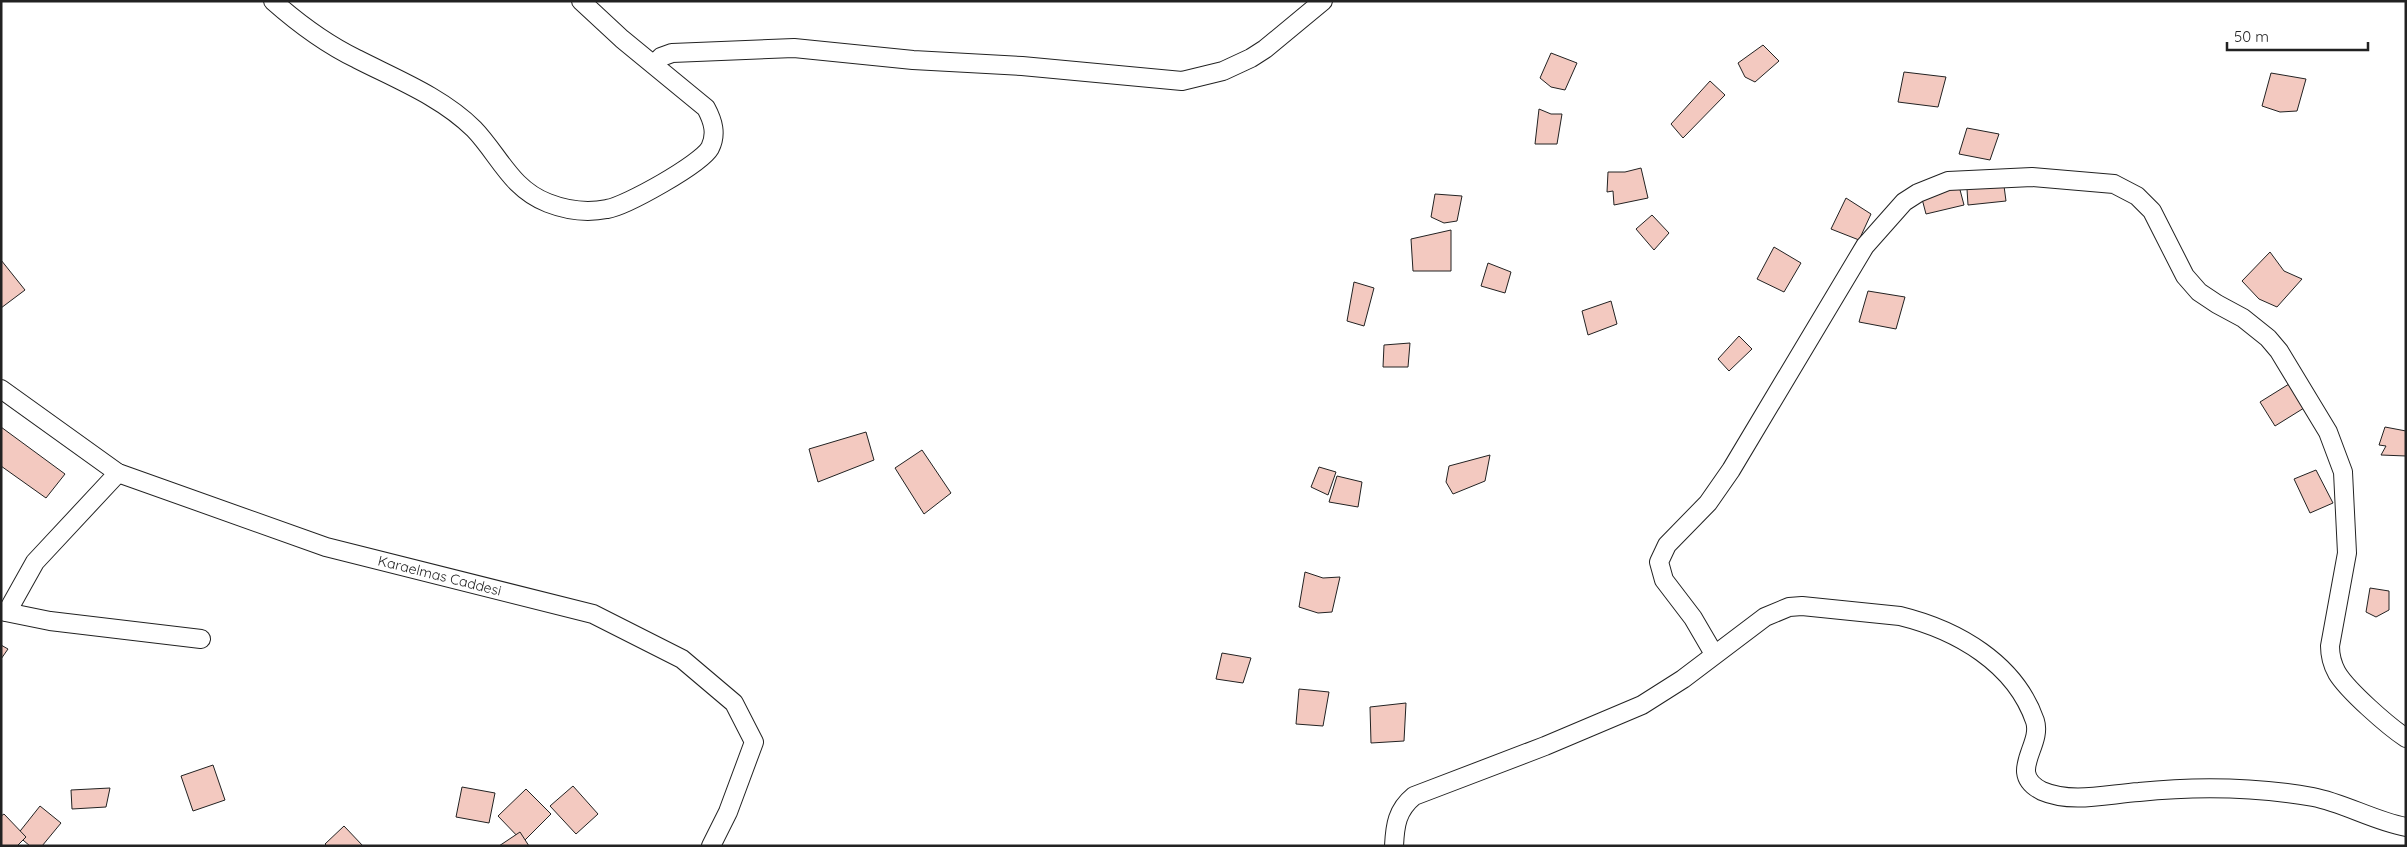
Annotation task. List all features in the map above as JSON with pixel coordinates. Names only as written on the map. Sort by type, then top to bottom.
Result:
[{"type":"street","points":[[273,1],[303,26],[329,44],[413,87],[474,129],[511,178],[533,196],[559,207],[575,210],[608,209],[624,205],[700,160],[709,148],[714,134],[713,124],[706,108],[622,39],[581,1]]},
{"type":"street","points":[[654,64],[661,57],[672,52],[794,48],[913,60],[1022,66],[1182,81],[1223,71],[1251,58],[1323,1]]},
{"type":"street","points":[[1714,654],[1693,618],[1664,580],[1659,568],[1660,556],[1667,545],[1708,503],[1731,470],[1865,246],[1904,202],[1918,193],[1948,181],[2032,177],[2102,182],[2126,189],[2145,203],[2158,220],[2185,276],[2192,284],[2208,299],[2243,318],[2268,338],[2279,351],[2328,432],[2343,472],[2347,553],[2330,646],[2333,665],[2344,681],[2392,729],[2406,738]]},
{"type":"street","name":"Karaelmas Caddesi","points":[[1,389],[118,473],[326,547],[593,614],[682,659],[734,703],[754,742],[728,812],[711,846]]},
{"type":"street","points":[[118,473],[40,555],[4,611],[50,621],[201,639]]},
{"type":"street","points":[[1394,846],[1396,820],[1406,803],[1414,796],[1545,746],[1642,705],[1683,679],[1765,616],[1789,607],[1815,606],[1900,616],[1916,620],[1946,632],[1991,660],[2011,678],[2031,713],[2036,729],[2036,738],[2026,763],[2026,772],[2029,780],[2043,791],[2067,798],[2196,788],[2273,792],[2314,797],[2406,827]]},
{"type":"building","points":[[1763,45],[1779,61],[1755,82],[1745,77],[1738,63]]},
{"type":"building","points":[[1551,53],[1577,63],[1565,90],[1551,87],[1540,78]]},
{"type":"building","points":[[1904,72],[1946,77],[1938,107],[1898,102]]},
{"type":"building","points":[[2271,73],[2306,79],[2297,111],[2280,112],[2262,106]]},
{"type":"building","points":[[1710,81],[1725,95],[1683,138],[1671,124]]},
{"type":"building","points":[[1539,109],[1551,114],[1562,114],[1557,144],[1535,144]]},
{"type":"building","points":[[1967,128],[1999,134],[1990,160],[1959,154]]},
{"type":"building","points":[[1641,168],[1648,198],[1614,205],[1613,191],[1607,192],[1608,172],[1625,172]]},
{"type":"building","points":[[1959,186],[1964,205],[1926,214],[1921,195]]},
{"type":"building","points":[[2004,186],[2006,201],[1968,205],[1967,189]]},
{"type":"building","points":[[1435,194],[1462,196],[1457,221],[1444,223],[1431,217]]},
{"type":"building","points":[[1846,198],[1871,214],[1859,240],[1831,229]]},
{"type":"building","points":[[1652,215],[1669,233],[1654,250],[1636,229]]},
{"type":"building","points":[[1451,230],[1451,271],[1413,271],[1411,239]]},
{"type":"building","points":[[1774,247],[1801,263],[1784,292],[1757,279]]},
{"type":"building","points":[[2270,252],[2284,271],[2302,279],[2277,307],[2259,299],[2242,281]]},
{"type":"building","points":[[1,260],[25,290],[1,308]]},
{"type":"building","points":[[1488,263],[1511,272],[1505,293],[1481,286]]},
{"type":"building","points":[[1354,282],[1374,288],[1364,326],[1347,321]]},
{"type":"building","points":[[1868,291],[1905,297],[1896,329],[1859,322]]},
{"type":"building","points":[[1611,301],[1617,324],[1588,335],[1582,311]]},
{"type":"building","points":[[1739,336],[1752,349],[1729,371],[1718,359]]},
{"type":"building","points":[[1410,343],[1408,367],[1383,367],[1384,345]]},
{"type":"building","points":[[2289,384],[2304,408],[2275,426],[2260,402]]},
{"type":"building","points":[[1,427],[65,474],[46,498],[1,466]]},
{"type":"building","points":[[2385,427],[2406,431],[2406,456],[2381,455],[2386,446],[2379,445]]},
{"type":"building","points":[[866,432],[874,460],[818,482],[809,449]]},
{"type":"building","points":[[922,450],[951,493],[924,514],[895,468]]},
{"type":"building","points":[[1490,455],[1485,481],[1453,494],[1446,482],[1449,466]]},
{"type":"building","points":[[1319,467],[1336,472],[1328,495],[1311,487]]},
{"type":"building","points":[[2316,470],[2333,503],[2310,513],[2294,479]]},
{"type":"building","points":[[1337,476],[1362,482],[1358,507],[1329,502]]},
{"type":"building","points":[[1305,572],[1323,578],[1340,577],[1332,612],[1318,613],[1299,607]]},
{"type":"building","points":[[2370,588],[2389,591],[2389,610],[2376,617],[2366,612]]},
{"type":"building","points":[[1,645],[8,649],[1,659]]},
{"type":"building","points":[[1222,653],[1251,658],[1243,683],[1216,679]]},
{"type":"building","points":[[1299,689],[1329,692],[1323,726],[1296,724]]},
{"type":"building","points":[[1406,703],[1404,741],[1371,743],[1370,707]]},
{"type":"building","points":[[213,765],[225,800],[193,811],[181,776]]},
{"type":"building","points":[[573,786],[598,814],[576,834],[550,806]]},
{"type":"building","points":[[462,787],[495,793],[489,823],[456,817]]},
{"type":"building","points":[[110,788],[106,807],[72,809],[71,790]]},
{"type":"building","points":[[526,789],[551,814],[523,842],[498,816]]},
{"type":"building","points":[[40,806],[61,823],[42,846],[30,846],[17,835]]},
{"type":"building","points":[[4,814],[26,837],[17,846],[1,846],[1,816]]},
{"type":"building","points":[[344,826],[363,846],[327,846],[325,844]]},
{"type":"building","points":[[520,832],[529,846],[499,846]]}]
